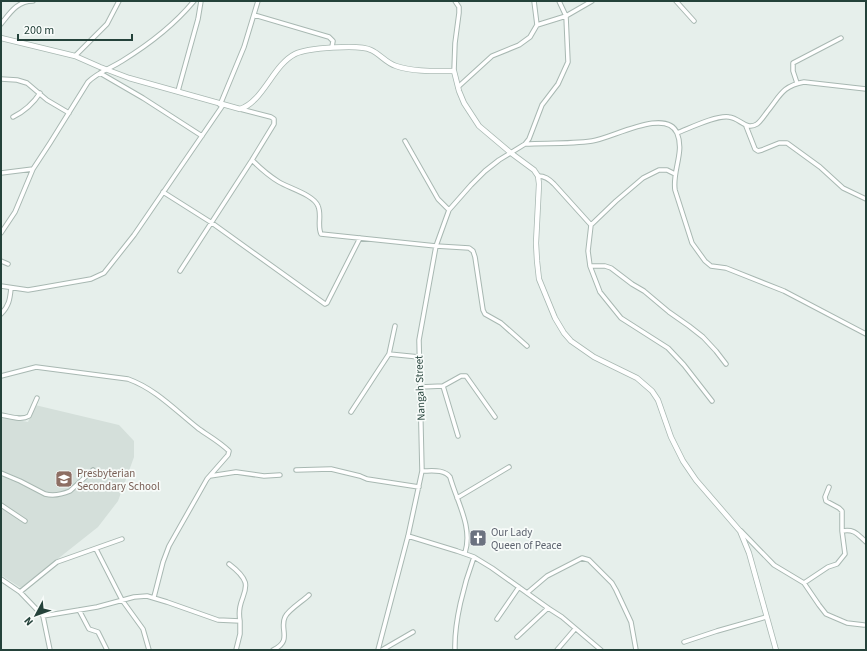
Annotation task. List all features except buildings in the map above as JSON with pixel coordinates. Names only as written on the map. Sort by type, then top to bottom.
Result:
[{"type":"street","points":[[1,24],[20,3],[33,1]]},
{"type":"street","points":[[75,56],[107,24],[118,1]]},
{"type":"street","points":[[1,233],[14,212],[33,169],[88,82],[94,75],[129,57],[170,26],[183,15],[194,1]]},
{"type":"street","points":[[178,91],[198,19],[201,1]]},
{"type":"street","points":[[1,286],[28,290],[91,279],[104,273],[134,235],[202,136],[221,105],[244,47],[258,1]]},
{"type":"street","points":[[455,1],[459,7],[459,14],[455,43],[454,71],[464,103],[479,126],[534,170],[538,176],[539,184],[536,243],[539,279],[555,318],[564,333],[571,341],[594,357],[637,378],[652,391],[658,400],[671,436],[683,461],[696,480],[740,530],[778,568],[804,583],[826,614],[847,623],[864,625]]},
{"type":"street","points":[[458,87],[492,56],[519,45],[530,37],[537,25],[534,1]]},
{"type":"street","points":[[526,144],[542,105],[558,84],[568,62],[566,16],[559,1]]},
{"type":"street","points":[[537,25],[566,16],[592,1]]},
{"type":"street","points":[[676,1],[694,21]]},
{"type":"street","points":[[254,15],[329,36],[332,40],[332,47]]},
{"type":"street","points":[[1,38],[75,56],[106,70],[129,78],[274,119],[274,124],[252,160],[180,271]]},
{"type":"street","points":[[797,84],[793,71],[793,63],[841,38]]},
{"type":"street","points":[[240,109],[247,107],[271,79],[297,53],[332,47],[366,48],[372,50],[389,63],[409,69],[423,71],[454,71]]},
{"type":"street","points":[[100,72],[202,136]]},
{"type":"street","points":[[1,79],[17,80],[27,84],[47,100],[69,112]]},
{"type":"street","points":[[746,126],[752,126],[758,123],[786,88],[797,84],[804,82],[866,89]]},
{"type":"street","points":[[13,117],[23,112],[40,94]]},
{"type":"street","points":[[677,133],[707,121],[728,117],[736,118],[746,126],[755,149],[758,151],[779,143],[787,143],[820,167],[843,188],[866,199]]},
{"type":"street","points":[[526,144],[593,141],[606,139],[651,123],[666,123],[677,133],[680,147],[674,181],[675,190],[692,243],[705,261],[711,266],[726,268],[784,291],[866,334]]},
{"type":"street","points":[[405,141],[438,199],[449,210]]},
{"type":"street","name":"Nangah Street","points":[[378,650],[408,536],[422,471],[419,357],[420,334],[436,246],[449,210],[471,185],[499,160],[526,144]]},
{"type":"street","points":[[252,160],[279,182],[309,197],[319,206],[319,229],[321,234],[470,248],[473,251],[483,310],[485,314],[513,332],[527,346]]},
{"type":"street","points":[[1,173],[33,169]]},
{"type":"street","points":[[675,174],[668,170],[659,170],[643,178],[616,200],[591,225],[588,252],[590,266],[600,292],[621,318],[668,348],[684,365],[712,401]]},
{"type":"street","points":[[538,176],[548,178],[591,225]]},
{"type":"street","points":[[163,192],[212,223],[325,304],[327,303],[360,238]]},
{"type":"street","points":[[1,261],[8,264]]},
{"type":"street","points":[[590,266],[606,266],[611,268],[644,291],[703,337],[726,364]]},
{"type":"street","points":[[1,314],[6,309],[10,300],[11,288]]},
{"type":"street","points":[[351,412],[389,354],[396,326]]},
{"type":"street","points":[[389,354],[419,357]]},
{"type":"street","points":[[1,376],[36,367],[128,379],[136,382],[164,400],[199,429],[229,451],[228,455],[210,476],[169,546],[163,562],[154,597]]},
{"type":"street","points":[[420,387],[443,386],[461,376],[466,376],[495,417]]},
{"type":"street","points":[[443,386],[458,436]]},
{"type":"street","points":[[1,415],[22,419],[27,418],[38,398]]},
{"type":"street","points":[[458,498],[509,467]]},
{"type":"street","points":[[296,470],[330,469],[367,479],[419,487]]},
{"type":"street","points":[[1,473],[50,495],[70,491],[93,470]]},
{"type":"street","points":[[422,471],[447,473],[450,477],[463,512],[468,538],[465,553]]},
{"type":"street","points":[[210,476],[236,472],[264,476],[280,475]]},
{"type":"street","points":[[804,583],[837,564],[845,554],[842,531],[842,511],[826,501],[825,497],[829,487]]},
{"type":"street","points":[[1,504],[25,521]]},
{"type":"street","points":[[740,530],[747,547],[776,650]]},
{"type":"street","points":[[842,531],[850,530],[866,542]]},
{"type":"street","points":[[408,536],[474,557],[562,617],[601,650]]},
{"type":"street","points":[[20,592],[57,562],[122,539]]},
{"type":"street","points":[[747,547],[749,544],[754,543]]},
{"type":"street","points":[[96,549],[122,600],[143,629],[149,650]]},
{"type":"street","points":[[455,650],[454,640],[463,595],[474,557]]},
{"type":"street","points":[[527,593],[541,580],[582,558],[589,560],[612,583],[616,590],[631,622],[636,650]]},
{"type":"street","points":[[230,564],[240,572],[246,584],[246,590],[239,607],[240,634],[236,650]]},
{"type":"street","points":[[1,579],[20,592],[43,616],[50,650]]},
{"type":"street","points":[[497,618],[518,587]]},
{"type":"street","points":[[274,650],[283,641],[285,636],[284,623],[286,615],[309,595]]},
{"type":"street","points":[[43,616],[79,610],[134,597],[154,597],[218,620],[240,621]]},
{"type":"street","points":[[517,637],[548,608]]},
{"type":"street","points":[[79,610],[89,630],[98,632],[107,650]]},
{"type":"street","points":[[684,642],[766,617]]},
{"type":"street","points":[[557,650],[575,629]]},
{"type":"street","points":[[382,650],[414,632]]},
{"type":"shaded area","name":"Presbyterian Secondary School","points":[[35,405],[119,425],[134,441],[134,457],[118,501],[98,527],[21,588],[1,575],[1,417],[28,422]]},
{"type":"place","name":"Presbyterian Secondary School","points":[[64,479]]},
{"type":"place","name":"Our Lady Queen of Peace","points":[[478,538]]}]
